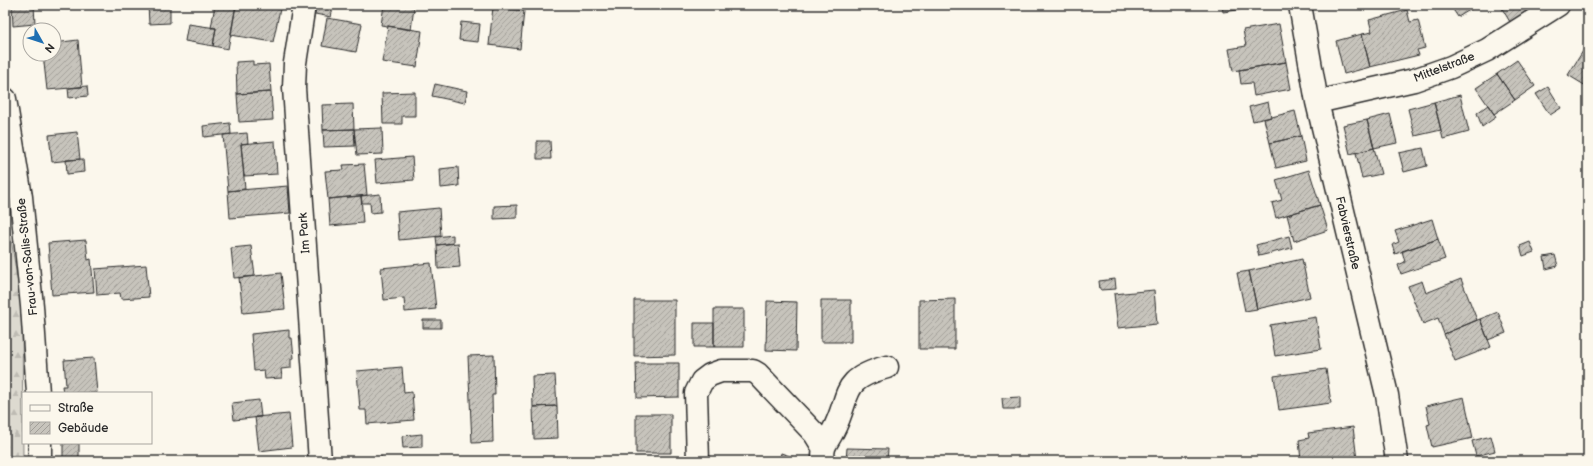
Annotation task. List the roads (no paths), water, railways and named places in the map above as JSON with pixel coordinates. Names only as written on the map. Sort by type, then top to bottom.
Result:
[{"type":"street","name":"Im Park","points":[[304,5],[295,63],[294,88],[320,461]]},
{"type":"street","name":"Fabvierstraße","points":[[1300,5],[1317,102],[1387,395],[1397,461]]},
{"type":"street","name":"Mittelstraße","points":[[1317,102],[1400,83],[1451,67],[1487,50],[1558,5]]},
{"type":"street","name":"Frau-von-Salis-Straße","points":[[5,99],[21,197],[32,306],[38,392]]},
{"type":"street","points":[[823,454],[833,431],[844,398],[854,382],[867,372],[887,367]]},
{"type":"street","points":[[698,461],[696,393],[702,381],[710,375],[721,371],[753,371],[758,374],[815,434],[823,454]]},
{"type":"street","points":[[40,444],[40,461]]}]
